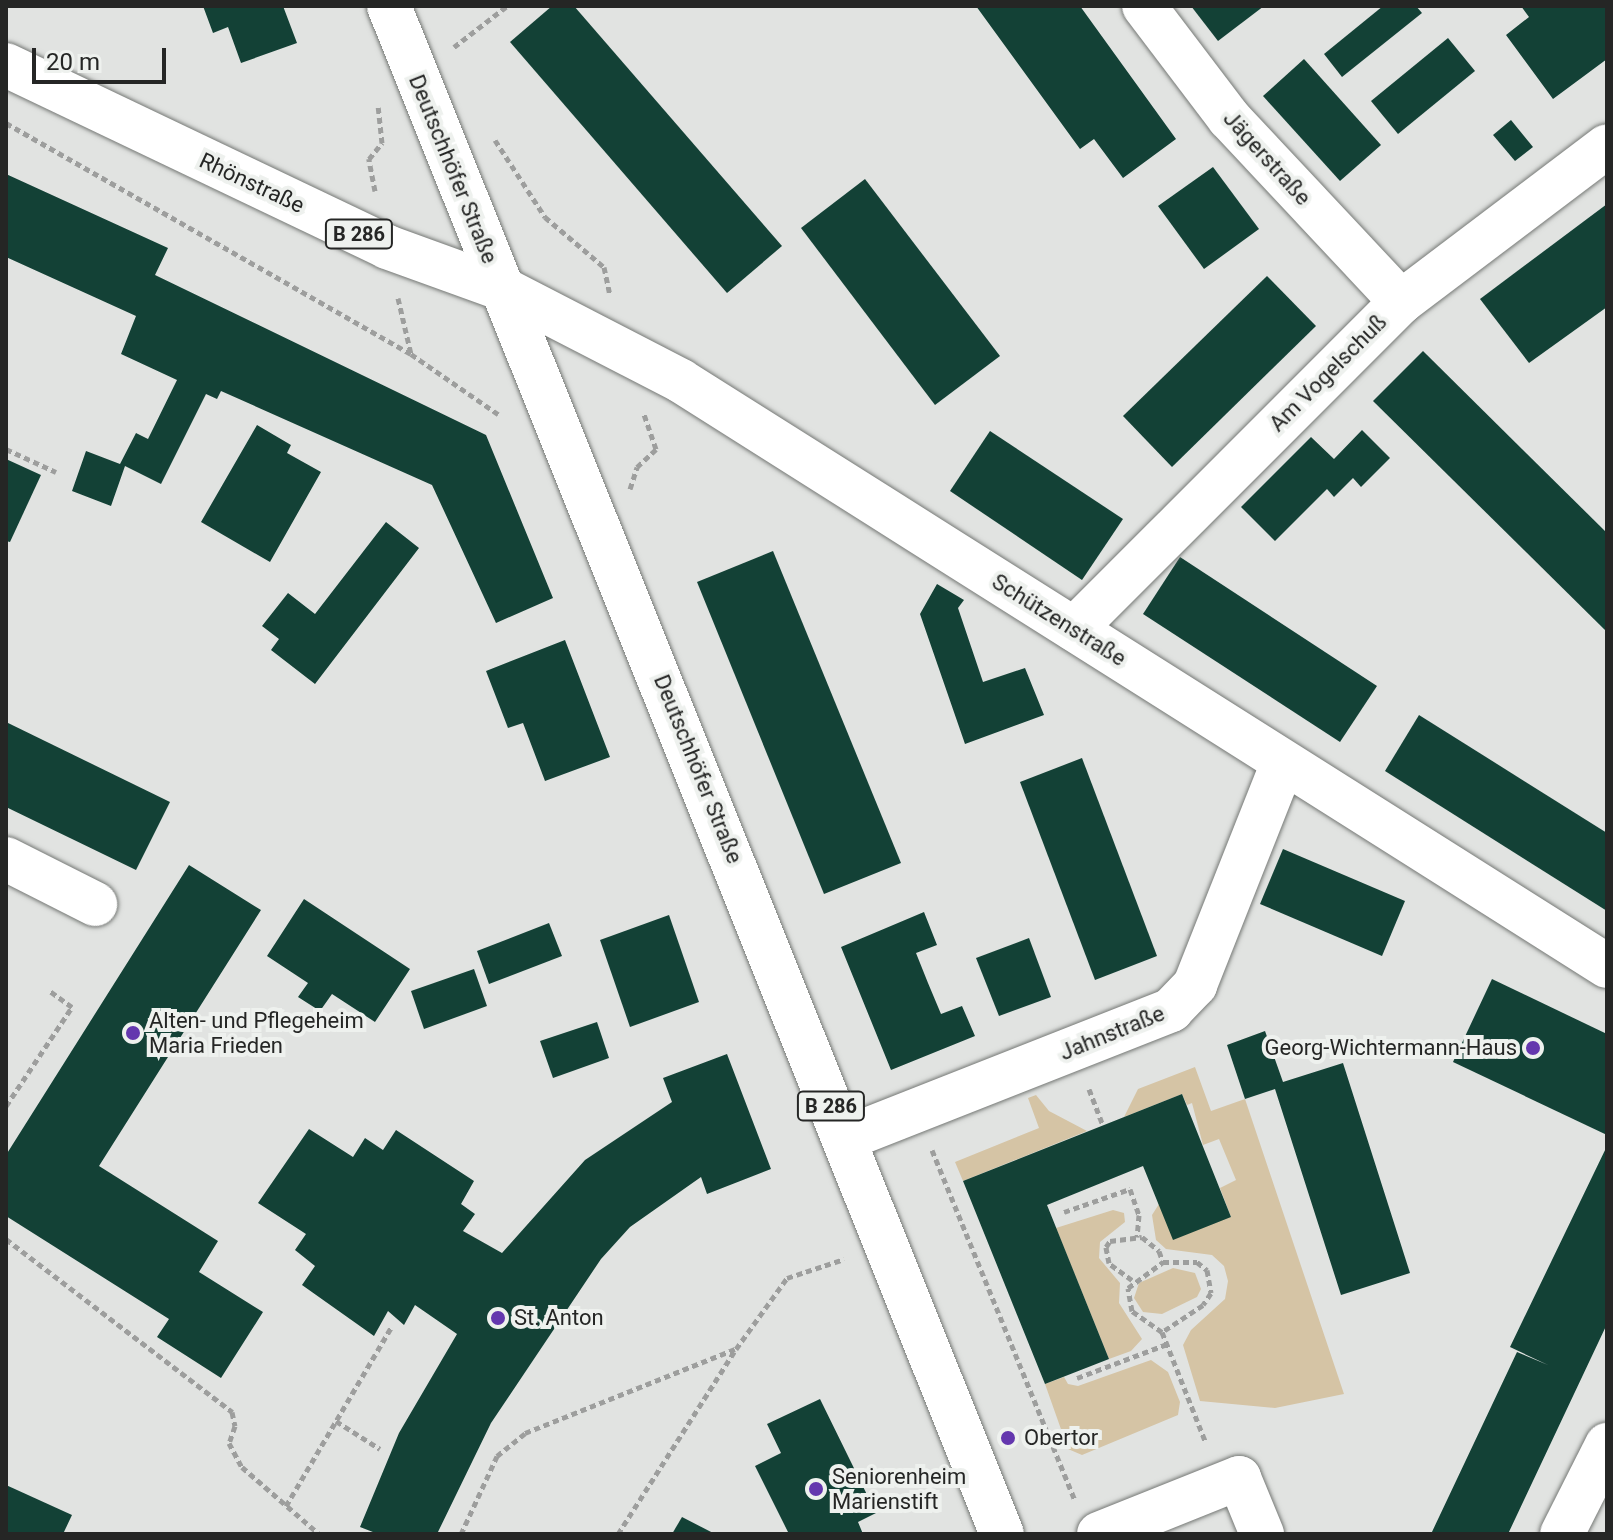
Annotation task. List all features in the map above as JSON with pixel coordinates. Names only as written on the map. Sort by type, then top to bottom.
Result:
[{"type":"street","name":"Deutschhöfer Straße","points":[[389,6],[1002,1534]]},
{"type":"street","name":"Jägerstraße","points":[[1144,6],[1229,118],[1401,302]]},
{"type":"street","name":"Rhönstraße","points":[[6,65],[387,247],[503,289]]},
{"type":"street","name":"Am Vogelschuß","points":[[1074,629],[1401,302],[1607,146]]},
{"type":"street","name":"Schützenstraße","points":[[503,289],[681,381],[1607,966]]},
{"type":"street","name":"Jahnstraße","points":[[844,1139],[1171,1010],[1185,997],[1283,763]]},
{"type":"street","points":[[6,859],[95,904]]},
{"type":"street","points":[[1562,1534],[1607,1445]]},
{"type":"street","points":[[1088,1519],[1239,1478],[1262,1534]]},
{"type":"path","points":[[454,47],[507,6]]},
{"type":"path","points":[[6,123],[411,354]]},
{"type":"path","points":[[369,159],[378,152],[383,132]]},
{"type":"path","points":[[6,449],[56,472]]},
{"type":"path","points":[[6,1106],[72,1007],[49,990]]},
{"type":"path","points":[[916,1110],[1088,1519]]},
{"type":"path","points":[[1064,1212],[1130,1189],[1139,1215],[1137,1237]]},
{"type":"path","points":[[1132,1280],[1109,1263],[1106,1247],[1118,1237],[1137,1237],[1152,1244],[1163,1262]]},
{"type":"path","points":[[6,1239],[232,1412],[235,1426],[229,1443],[233,1454],[319,1534]]},
{"type":"path","points":[[618,1534],[736,1349],[787,1278],[849,1258]]},
{"type":"path","points":[[1162,1332],[1203,1305],[1211,1293],[1207,1270],[1197,1262],[1163,1262],[1132,1280],[1127,1300],[1132,1311],[1162,1332],[1222,1485]]},
{"type":"path","points":[[286,1506],[391,1328]]},
{"type":"path","points":[[1077,1378],[1167,1344]]},
{"type":"path","points":[[461,1534],[497,1456],[525,1433],[736,1349]]},
{"type":"path","points":[[336,1421],[380,1449]]},
{"type":"shaded area","points":[[1195,1067],[1211,1111],[1245,1099],[1344,1394],[1275,1408],[1200,1401],[1183,1345],[1191,1330],[1225,1299],[1228,1281],[1224,1266],[1212,1255],[1166,1249],[1156,1240],[1152,1215],[1159,1204],[1231,1217],[1220,1188],[1236,1180],[1219,1139],[1203,1145],[1192,1103],[1187,1105],[1182,1094],[1124,1117],[1138,1089]]},
{"type":"shaded area","points":[[1036,1095],[1049,1111],[1087,1131],[963,1181],[955,1162],[1039,1128],[1028,1098]]},
{"type":"shaded area","points":[[1113,1210],[1124,1213],[1125,1222],[1100,1242],[1099,1258],[1120,1283],[1119,1303],[1142,1339],[1131,1351],[1109,1359],[1056,1228]]},
{"type":"shaded area","points":[[1173,1268],[1195,1273],[1201,1289],[1197,1297],[1162,1314],[1143,1312],[1134,1298],[1139,1283]]},
{"type":"shaded area","points":[[1151,1360],[1168,1372],[1180,1402],[1178,1415],[1082,1455],[1068,1449],[1045,1384],[1064,1377],[1068,1384],[1078,1386]]},
{"type":"building","points":[[203,6],[283,6],[297,43],[241,63],[228,27],[213,33]]},
{"type":"building","points":[[552,6],[574,6],[782,246],[727,293],[510,42]]},
{"type":"building","points":[[976,6],[1080,6],[1176,139],[1123,178],[1094,139],[1080,149]]},
{"type":"building","points":[[1191,6],[1264,6],[1218,41]]},
{"type":"building","points":[[1383,6],[1416,6],[1422,13],[1342,77],[1324,54]]},
{"type":"building","points":[[1521,6],[1607,6],[1607,59],[1553,99],[1506,35],[1529,17]]},
{"type":"building","points":[[1448,38],[1475,71],[1398,134],[1371,101]]},
{"type":"building","points":[[1304,59],[1381,145],[1340,181],[1263,96]]},
{"type":"building","points":[[1511,120],[1533,147],[1515,161],[1493,135]]},
{"type":"building","points":[[1213,167],[1259,229],[1204,269],[1158,206]]},
{"type":"building","points":[[6,174],[168,248],[155,275],[486,435],[553,598],[496,623],[432,485],[221,391],[217,399],[206,394],[161,484],[125,466],[111,506],[72,491],[86,451],[120,464],[136,433],[148,439],[177,380],[121,354],[136,316],[6,257]]},
{"type":"building","points":[[865,179],[1000,356],[935,405],[801,228]]},
{"type":"building","points":[[1607,204],[1607,307],[1529,363],[1480,299]]},
{"type":"building","points":[[1267,276],[1316,326],[1172,467],[1123,416]]},
{"type":"building","points":[[1423,351],[1607,533],[1607,632],[1373,401]]},
{"type":"building","points":[[257,425],[291,445],[287,453],[321,472],[270,562],[201,522]]},
{"type":"building","points":[[1362,430],[1390,458],[1361,487],[1353,478],[1334,497],[1327,489],[1275,541],[1241,507],[1311,437],[1334,459]]},
{"type":"building","points":[[990,431],[1123,519],[1082,580],[950,491]]},
{"type":"building","points":[[6,459],[41,475],[10,542],[6,541]]},
{"type":"building","points":[[386,522],[419,548],[315,684],[271,650],[279,639],[262,626],[288,593],[315,614]]},
{"type":"building","points":[[773,551],[901,863],[824,894],[697,582]]},
{"type":"building","points":[[1180,557],[1377,686],[1340,742],[1143,614]]},
{"type":"building","points":[[937,584],[964,600],[958,608],[983,682],[1025,668],[1044,715],[965,744],[920,614]]},
{"type":"building","points":[[565,640],[610,757],[545,781],[523,723],[508,728],[486,671]]},
{"type":"building","points":[[1419,715],[1607,833],[1607,911],[1385,771]]},
{"type":"building","points":[[6,722],[170,802],[136,870],[6,807]]},
{"type":"building","points":[[1082,758],[1157,956],[1095,980],[1020,782]]},
{"type":"building","points":[[1283,849],[1405,901],[1382,956],[1260,904]]},
{"type":"building","name":"Alten- und Pflegeheim Maria Frieden","points":[[189,865],[261,910],[99,1166],[218,1241],[199,1272],[263,1312],[221,1378],[157,1337],[169,1319],[6,1216],[6,1155]]},
{"type":"building","points":[[304,899],[410,969],[375,1022],[332,994],[320,1011],[298,997],[308,983],[267,956]]},
{"type":"building","points":[[924,912],[937,945],[916,953],[928,983],[941,1014],[962,1006],[975,1036],[891,1070],[841,947]]},
{"type":"building","points":[[669,915],[699,1002],[630,1027],[600,940]]},
{"type":"building","points":[[549,923],[562,956],[489,984],[477,951]]},
{"type":"building","points":[[1029,938],[1051,997],[999,1016],[976,958]]},
{"type":"building","points":[[474,969],[487,1006],[424,1029],[411,991]]},
{"type":"building","name":"Georg-Wichtermann-Haus","points":[[1492,979],[1607,1034],[1607,1135],[1453,1062]]},
{"type":"building","points":[[597,1022],[609,1058],[553,1078],[540,1041]]},
{"type":"building","points":[[1265,1031],[1283,1082],[1343,1063],[1410,1273],[1341,1295],[1275,1089],[1245,1099],[1227,1045]]},
{"type":"building","name":"St. Anton","points":[[727,1054],[771,1169],[707,1194],[701,1177],[630,1227],[601,1259],[491,1423],[437,1534],[378,1534],[360,1527],[399,1433],[457,1334],[415,1305],[404,1325],[388,1311],[374,1336],[302,1285],[315,1266],[295,1250],[306,1234],[258,1203],[309,1129],[353,1157],[365,1138],[383,1150],[396,1130],[474,1181],[461,1204],[475,1214],[463,1231],[502,1253],[585,1160],[672,1102],[663,1078]]},
{"type":"building","points":[[1182,1094],[1231,1217],[1173,1240],[1143,1166],[1047,1205],[1109,1359],[1045,1384],[963,1181]]},
{"type":"building","points":[[1607,1146],[1607,1324],[1508,1534],[1431,1534],[1517,1352],[1548,1365],[1510,1347]]},
{"type":"building","name":"Seniorenheim Marienstift","points":[[820,1399],[876,1513],[858,1522],[863,1534],[789,1534],[755,1466],[781,1453],[767,1424]]},
{"type":"building","points":[[6,1485],[72,1515],[63,1534],[6,1534]]},
{"type":"building","points":[[682,1517],[715,1534],[672,1534]]},
{"type":"place","name":"Alten- und Pflegeheim Maria Frieden","points":[[133,1033]]},
{"type":"place","name":"Georg-Wichtermann-Haus","points":[[1533,1048]]},
{"type":"place","name":"St. Anton","points":[[498,1318]]},
{"type":"place","name":"Obertor","points":[[1008,1438]]},
{"type":"place","name":"Seniorenheim Marienstift","points":[[816,1489]]}]
